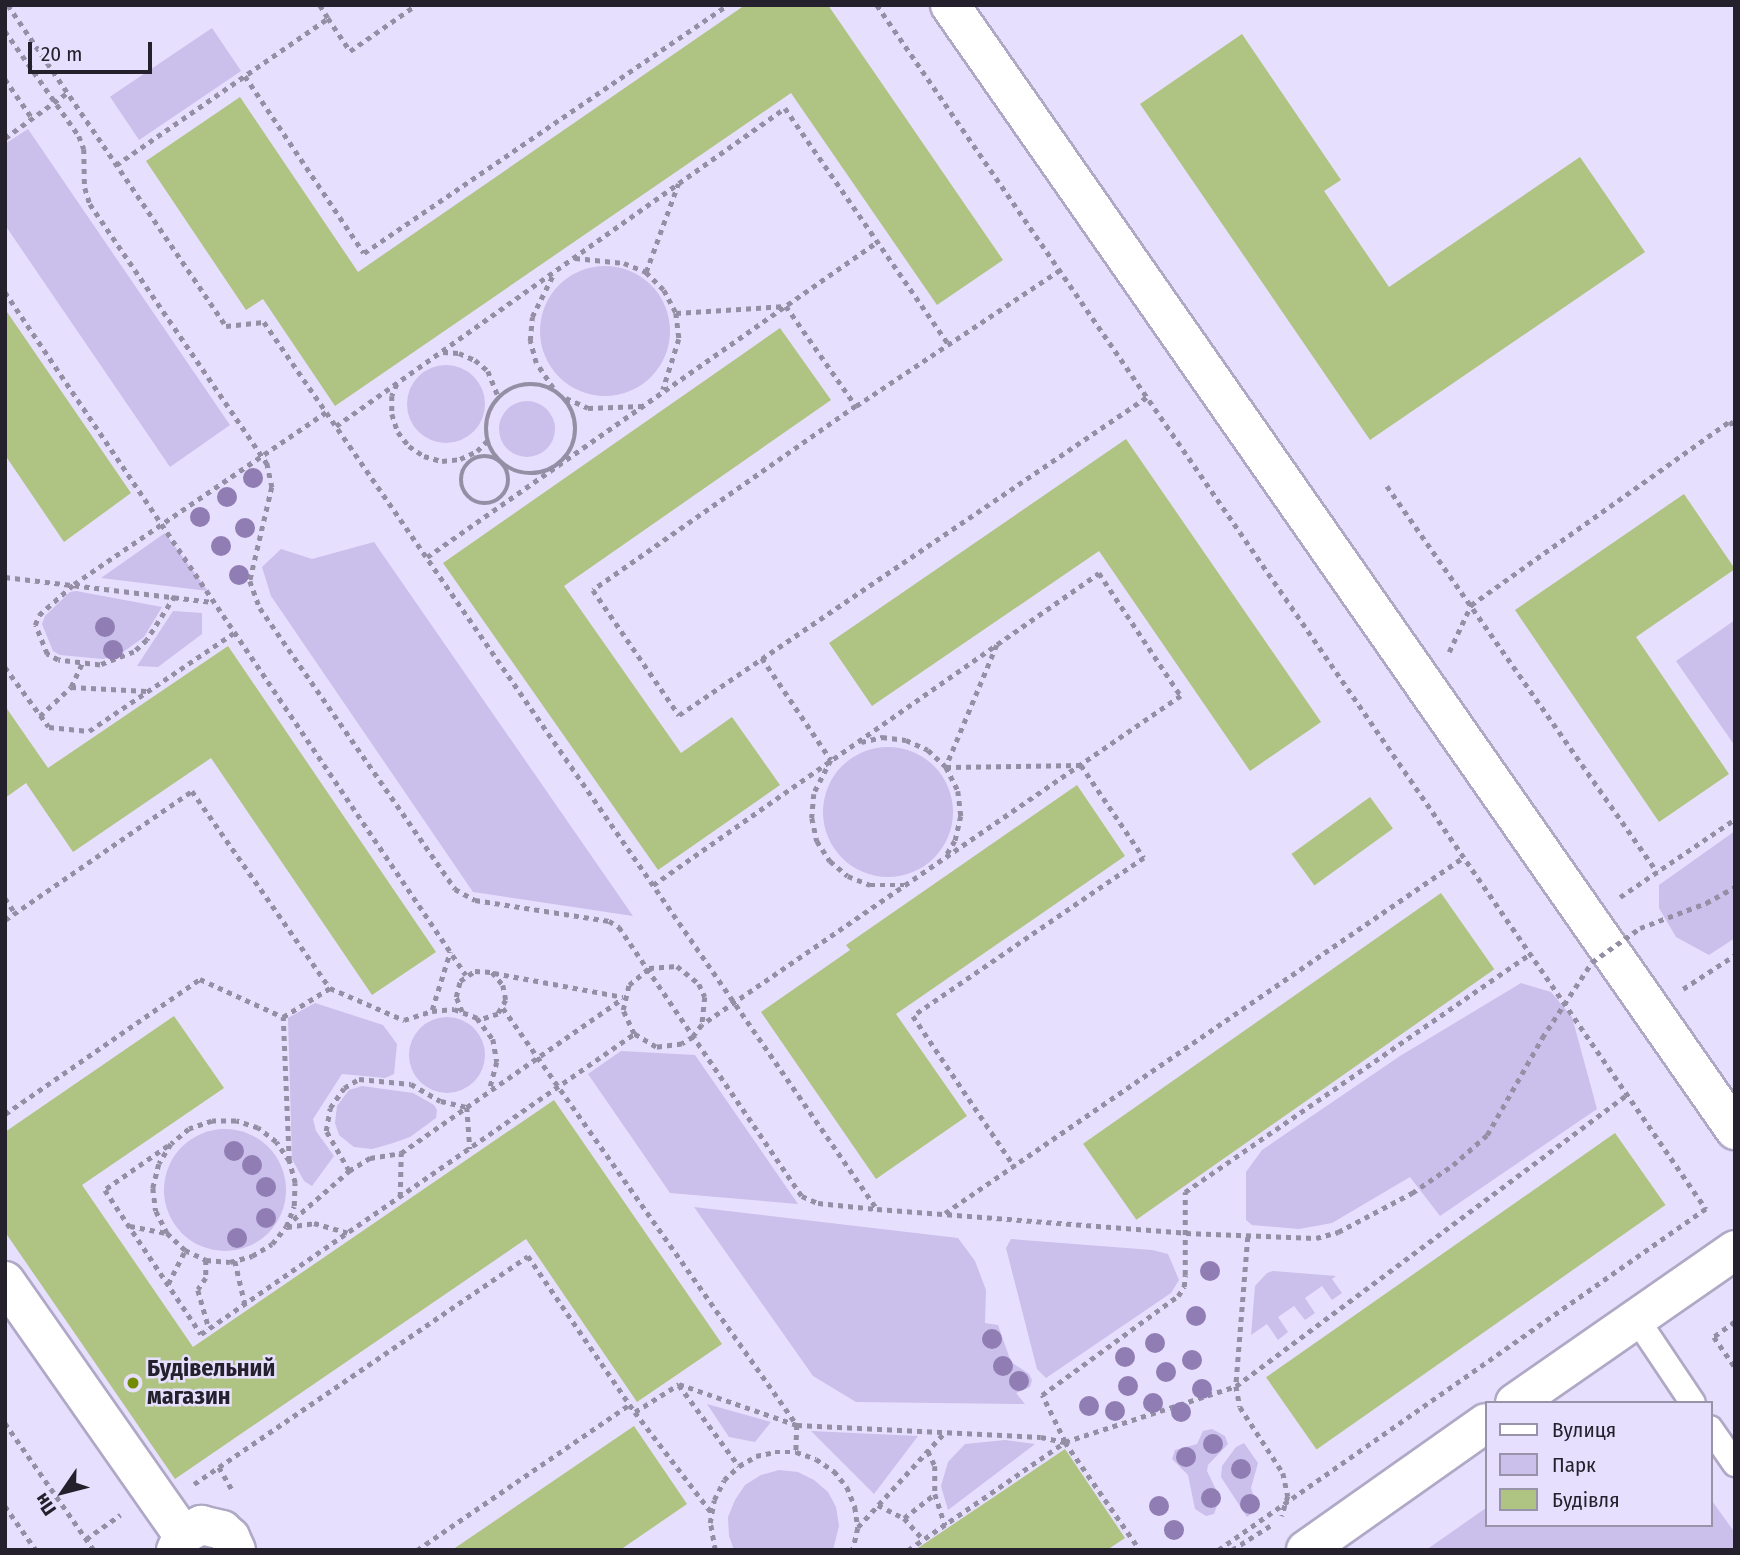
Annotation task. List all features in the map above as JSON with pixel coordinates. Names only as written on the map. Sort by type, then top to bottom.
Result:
[{"type":"street","points":[[950,5],[1735,1130]]},
{"type":"street","points":[[1518,1401],[1735,1250]]},
{"type":"street","points":[[5,1281],[179,1542],[201,1525],[212,1526],[230,1537],[236,1550]]},
{"type":"street","points":[[1306,1550],[1484,1424]]},
{"type":"lane","points":[[1636,1318],[1692,1401]]},
{"type":"lane","points":[[1712,1430],[1735,1464]]},
{"type":"path","points":[[8,5],[226,326],[264,322],[877,1209]]},
{"type":"path","points":[[320,5],[350,51],[415,5]]},
{"type":"path","points":[[245,76],[364,253],[727,5]]},
{"type":"path","points":[[877,5],[1706,1209],[1219,1550]]},
{"type":"path","points":[[116,164],[328,18]]},
{"type":"path","points":[[5,31],[79,136],[84,149],[85,188],[90,204],[263,456],[272,487],[250,581],[260,608],[455,889],[475,900],[608,921],[619,927],[803,1196],[818,1203],[877,1209],[1185,1233],[1316,1238],[1327,1235],[1412,1193],[1453,1165],[1487,1135],[1542,1038],[1592,962],[1640,928],[1706,903],[1735,887]]},
{"type":"path","points":[[5,79],[32,118]]},
{"type":"path","points":[[5,138],[67,93]]},
{"type":"path","points":[[336,426],[785,108],[949,345]]},
{"type":"path","points":[[646,272],[678,184]]},
{"type":"path","points":[[427,557],[877,242]]},
{"type":"path","points":[[574,258],[624,262],[646,272],[664,290],[676,313],[679,339],[662,393]]},
{"type":"path","points":[[1059,270],[856,406],[593,590],[678,715],[1147,397]]},
{"type":"path","points":[[555,271],[532,317],[530,341],[536,363],[548,384],[561,394],[576,421],[573,444],[562,463],[548,471],[534,474],[518,472],[500,461],[478,456],[461,472],[462,487],[471,500],[487,503],[501,497],[506,490],[508,475],[500,461],[488,441],[489,414],[499,398],[519,386],[533,384],[561,394],[588,408],[643,406]]},
{"type":"path","points":[[5,292],[467,975]]},
{"type":"path","points":[[676,313],[786,306]]},
{"type":"path","points":[[786,306],[856,406]]},
{"type":"path","points":[[442,352],[459,353],[475,360],[488,371],[499,398]]},
{"type":"path","points":[[397,383],[392,396],[392,414],[398,432],[409,446],[424,456],[442,461],[460,459],[477,451],[488,441]]},
{"type":"path","points":[[175,596],[147,640],[134,652],[100,665],[58,660],[47,654],[35,625],[39,615],[74,584],[326,412]]},
{"type":"path","points":[[1448,655],[1471,606],[1730,421],[1735,428]]},
{"type":"path","points":[[1387,486],[1657,872]]},
{"type":"path","points":[[653,885],[1099,573],[1181,696],[702,1025],[693,1037],[670,1048],[656,1047],[634,1034],[623,1010],[629,985],[647,969],[663,965],[677,966],[690,973],[705,997],[702,1025]]},
{"type":"path","points":[[5,577],[214,602]]},
{"type":"path","points":[[5,667],[49,727],[89,731],[235,632]]},
{"type":"path","points":[[946,767],[998,643]]},
{"type":"path","points":[[762,659],[831,760]]},
{"type":"path","points":[[40,716],[71,687],[82,663]]},
{"type":"path","points":[[71,687],[147,691]]},
{"type":"path","points":[[857,743],[882,737],[906,740],[928,750],[946,767],[958,790],[961,816],[955,841],[945,858]]},
{"type":"path","points":[[831,760],[814,794],[812,818],[817,841],[830,861],[848,876],[870,885],[908,884]]},
{"type":"path","points":[[1015,1167],[913,1016],[1144,858],[1081,765]]},
{"type":"path","points":[[946,767],[1081,765]]},
{"type":"path","points":[[5,920],[192,791],[330,988],[404,1020],[432,1011],[454,1009],[479,1020],[493,1039],[496,1062],[489,1091]]},
{"type":"path","points":[[1616,900],[1735,819]]},
{"type":"path","points":[[943,1214],[1464,858]]},
{"type":"path","points":[[5,898],[15,913]]},
{"type":"path","points":[[1632,923],[1640,934]]},
{"type":"path","points":[[432,1011],[451,951]]},
{"type":"path","points":[[1140,1550],[1065,1442],[1042,1395],[1178,1296],[1184,1287],[1185,1192],[1530,954]]},
{"type":"path","points":[[1680,992],[1735,955]]},
{"type":"path","points":[[462,1012],[458,1006],[457,989],[467,975],[475,971],[624,997]]},
{"type":"path","points":[[479,1020],[492,1018],[503,1008],[506,992],[499,978],[492,972]]},
{"type":"path","points":[[5,1114],[200,979],[284,1017]]},
{"type":"path","points":[[284,1017],[330,988]]},
{"type":"path","points":[[171,1144],[159,1164],[153,1188],[156,1212],[167,1233],[185,1250],[206,1260],[235,1261],[253,1256],[272,1244],[286,1227],[349,1171],[370,1158],[401,1153],[624,997]]},
{"type":"path","points":[[503,1008],[797,1425],[796,1452]]},
{"type":"path","points":[[284,1017],[289,1161],[295,1183],[294,1206],[286,1227]]},
{"type":"path","points":[[289,1161],[276,1142],[258,1128],[236,1121],[212,1121],[189,1129],[105,1190],[201,1334],[634,1034]]},
{"type":"path","points":[[349,1171],[326,1131],[330,1108],[344,1088],[359,1079],[411,1084],[442,1101],[467,1107]]},
{"type":"path","points":[[908,1550],[1065,1442],[1236,1386],[1627,1096]]},
{"type":"path","points":[[467,1107],[470,1149]]},
{"type":"path","points":[[400,1197],[401,1153]]},
{"type":"path","points":[[286,1227],[314,1223],[348,1233]]},
{"type":"path","points":[[130,1226],[167,1233]]},
{"type":"path","points":[[1232,1550],[1266,1531],[1282,1516],[1286,1502],[1283,1473],[1240,1407],[1236,1386],[1248,1237]]},
{"type":"path","points":[[168,1284],[185,1250]]},
{"type":"path","points":[[184,1491],[528,1256],[635,1412],[712,1513]]},
{"type":"path","points":[[206,1260],[206,1278],[198,1290],[209,1328]]},
{"type":"path","points":[[235,1261],[245,1304]]},
{"type":"path","points":[[1735,1322],[1714,1337],[1735,1367]]},
{"type":"path","points":[[679,1384],[797,1425],[1041,1437],[1065,1442]]},
{"type":"path","points":[[635,1412],[679,1384]]},
{"type":"path","points":[[679,1384],[739,1466]]},
{"type":"path","points":[[416,1550],[630,1404]]},
{"type":"path","points":[[5,1423],[94,1550]]},
{"type":"path","points":[[858,1528],[945,1433]]},
{"type":"path","points":[[715,1550],[710,1523],[724,1480],[739,1466],[756,1456],[775,1451],[796,1452],[816,1459],[834,1471],[847,1487],[855,1507],[858,1528],[853,1550]]},
{"type":"path","points":[[928,1451],[935,1466],[935,1494],[945,1525]]},
{"type":"path","points":[[904,1518],[935,1494]]},
{"type":"path","points":[[878,1505],[904,1518],[923,1539]]},
{"type":"path","points":[[5,1506],[36,1550]]},
{"type":"green space","points":[[212,28],[241,71],[139,140],[110,97]]},
{"type":"green space","points":[[28,129],[230,425],[170,467],[5,225],[5,144]]},
{"type":"green space","points":[[605,266],[630,271],[651,285],[665,306],[670,331],[665,356],[651,377],[630,391],[605,396],[580,391],[559,377],[545,356],[540,331],[545,306],[559,285],[580,271]]},
{"type":"green space","points":[[446,365],[461,368],[478,382],[485,404],[482,419],[468,436],[446,443],[431,440],[414,426],[407,404],[410,389],[424,372]]},
{"type":"green space","points":[[521,401],[533,401],[543,405],[551,413],[555,429],[551,445],[543,453],[533,457],[521,457],[511,453],[503,445],[499,435],[499,423],[503,413],[511,405]]},
{"type":"green space","points":[[165,533],[208,591],[101,578]]},
{"type":"green space","points":[[374,542],[633,916],[473,892],[271,596],[262,567],[281,549],[312,559]]},
{"type":"green space","points":[[70,592],[162,607],[144,637],[119,655],[103,659],[60,655],[53,651],[42,624],[45,616]]},
{"type":"green space","points":[[173,611],[202,613],[202,634],[158,667],[137,666]]},
{"type":"green space","points":[[1735,620],[1735,746],[1676,661]]},
{"type":"green space","points":[[888,747],[913,752],[934,766],[948,787],[953,812],[948,837],[934,858],[913,872],[888,877],[863,872],[842,858],[828,837],[823,812],[828,787],[842,766],[863,752]]},
{"type":"green space","points":[[1735,831],[1735,938],[1709,955],[1676,937],[1659,908],[1659,885]]},
{"type":"green space","points":[[1521,983],[1551,992],[1572,1017],[1597,1109],[1440,1216],[1410,1177],[1332,1223],[1299,1229],[1252,1225],[1246,1220],[1246,1172],[1262,1150],[1400,1056]]},
{"type":"green space","points":[[315,1003],[383,1025],[397,1044],[394,1074],[385,1078],[342,1074],[313,1119],[316,1131],[334,1156],[312,1186],[304,1181],[292,1159],[288,1018]]},
{"type":"green space","points":[[447,1017],[462,1020],[474,1028],[482,1040],[485,1055],[482,1070],[474,1082],[462,1090],[447,1093],[432,1090],[420,1082],[412,1070],[409,1055],[412,1040],[420,1028],[432,1020]]},
{"type":"green space","points":[[621,1051],[695,1055],[798,1204],[670,1193],[588,1074]]},
{"type":"green space","points":[[362,1086],[413,1093],[434,1105],[437,1110],[436,1118],[410,1137],[372,1149],[354,1147],[339,1135],[335,1123],[337,1106],[349,1090]]},
{"type":"green space","points":[[225,1129],[248,1134],[268,1147],[281,1167],[286,1190],[281,1213],[268,1233],[248,1246],[225,1251],[202,1246],[182,1233],[169,1213],[164,1190],[169,1167],[182,1147],[202,1134]]},
{"type":"green space","points":[[694,1207],[958,1238],[975,1261],[986,1290],[985,1323],[998,1325],[1011,1362],[1029,1374],[1032,1380],[1030,1387],[1016,1393],[1025,1404],[856,1402],[813,1376]]},
{"type":"green space","points":[[1011,1239],[1152,1250],[1168,1254],[1179,1280],[1171,1293],[1046,1378],[1037,1369],[1006,1248]]},
{"type":"green space","points":[[1273,1271],[1336,1276],[1332,1279],[1342,1293],[1332,1300],[1322,1286],[1305,1298],[1315,1313],[1305,1320],[1294,1306],[1278,1317],[1288,1332],[1278,1340],[1267,1324],[1251,1335],[1255,1286],[1267,1273]]},
{"type":"green space","points":[[707,1404],[771,1422],[755,1442],[729,1437]]},
{"type":"green space","points":[[1212,1429],[1225,1436],[1228,1444],[1208,1465],[1207,1471],[1220,1498],[1214,1514],[1206,1516],[1195,1509],[1188,1475],[1172,1459],[1175,1450],[1197,1444],[1203,1431]]},
{"type":"green space","points":[[811,1431],[918,1436],[874,1494]]},
{"type":"green space","points":[[1005,1440],[1035,1444],[948,1510],[941,1486],[948,1462],[965,1444]]},
{"type":"green space","points":[[1244,1443],[1258,1463],[1251,1488],[1258,1509],[1247,1517],[1221,1477],[1222,1466],[1236,1447]]},
{"type":"green space","points":[[779,1470],[798,1472],[814,1480],[828,1492],[836,1507],[839,1526],[833,1550],[734,1550],[729,1536],[728,1517],[735,1500],[745,1485],[761,1475]]},
{"type":"green space","points":[[1712,1501],[1735,1533],[1735,1550],[1426,1550],[1484,1509],[1484,1527],[1712,1527]]},
{"type":"building","points":[[745,5],[828,5],[1003,260],[937,305],[791,93],[335,406],[263,299],[246,310],[146,161],[240,97],[358,272]]},
{"type":"building","points":[[1242,34],[1341,180],[1324,191],[1389,287],[1580,157],[1645,252],[1370,440],[1140,104]]},
{"type":"building","points":[[5,309],[131,493],[64,542],[5,455]]},
{"type":"building","points":[[780,328],[831,400],[564,586],[681,753],[732,717],[780,785],[658,870],[443,563]]},
{"type":"building","points":[[1126,439],[1321,722],[1250,771],[1099,551],[872,706],[829,643]]},
{"type":"building","points":[[1684,494],[1735,569],[1636,637],[1729,774],[1659,822],[1515,610]]},
{"type":"building","points":[[228,646],[436,952],[372,995],[211,758],[73,852],[26,783],[5,798],[5,706],[48,768]]},
{"type":"building","points":[[1077,785],[1125,856],[896,1014],[967,1116],[876,1179],[761,1012],[850,950],[846,945]]},
{"type":"building","points":[[1370,797],[1393,829],[1314,886],[1292,854]]},
{"type":"building","points":[[1441,893],[1494,969],[1136,1220],[1083,1144]]},
{"type":"building","points":[[174,1016],[224,1088],[82,1185],[193,1347],[554,1100],[722,1344],[637,1402],[526,1239],[175,1479],[5,1232],[5,1132]]},
{"type":"building","points":[[1615,1133],[1665,1205],[1317,1449],[1266,1377]]},
{"type":"building","points":[[634,1426],[687,1504],[620,1550],[452,1550]]},
{"type":"building","points":[[1065,1449],[1125,1538],[1107,1550],[915,1550]]},
{"type":"place","name":"Будівельний магазин","points":[[133,1383]]}]
